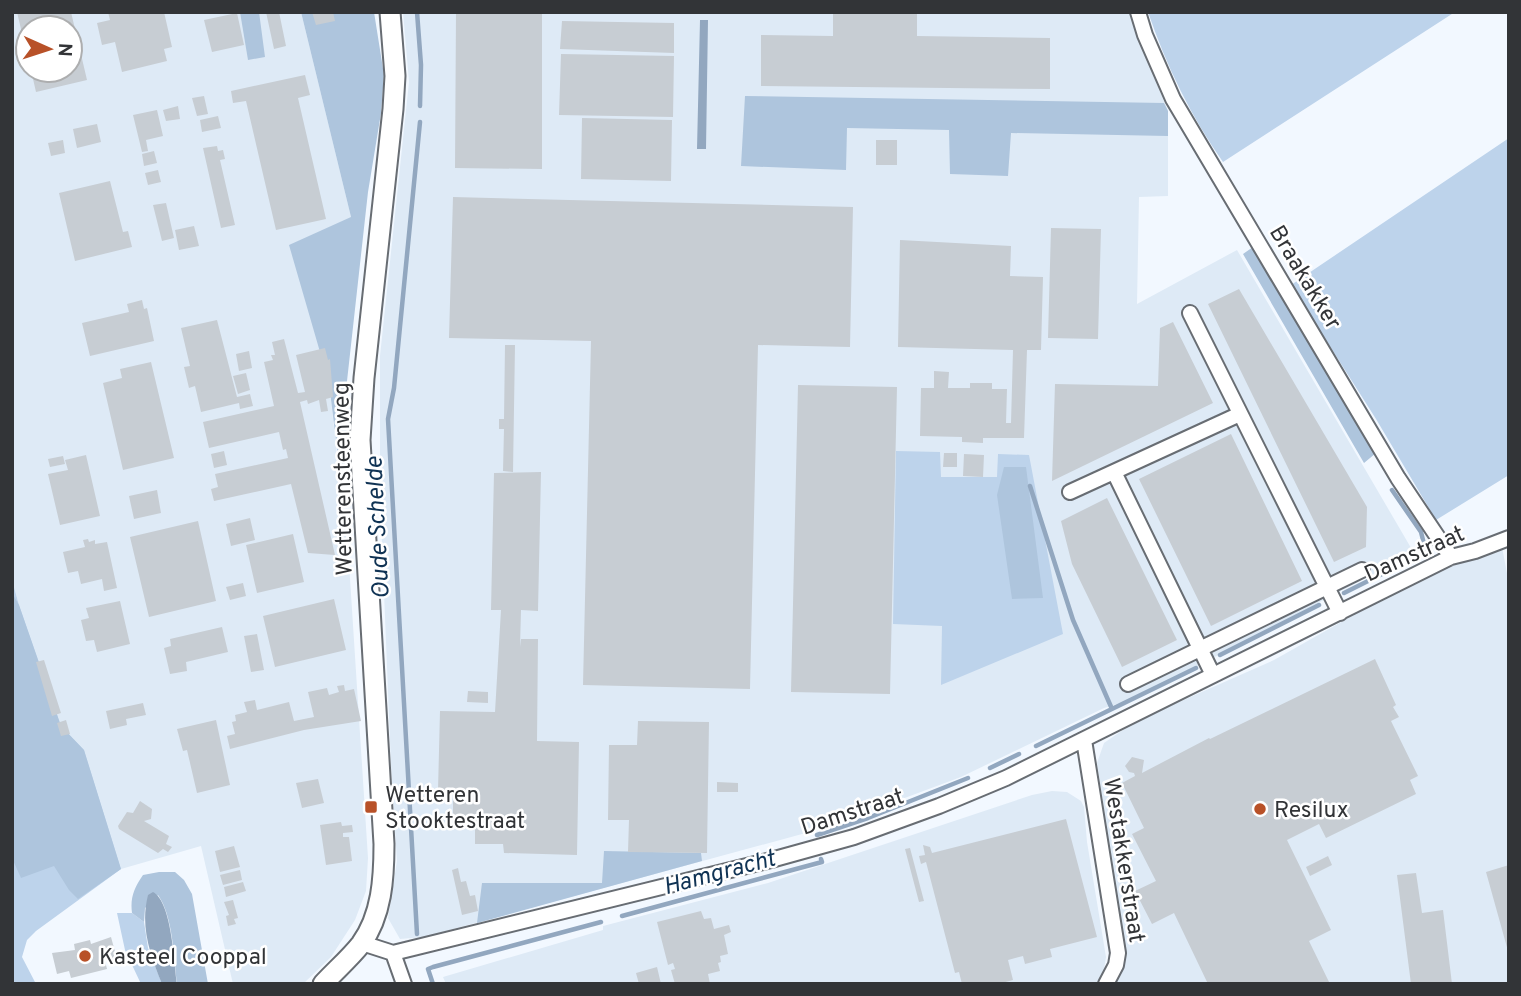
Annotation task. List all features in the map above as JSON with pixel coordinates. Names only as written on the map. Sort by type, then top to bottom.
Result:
[{"type":"street","name":"Wetterensteenweg","points":[[362,943],[380,901],[384,866],[360,440],[364,378],[393,109],[395,76],[390,12]]},
{"type":"street","name":"Braakakker","points":[[1138,12],[1173,99],[1398,478],[1451,556]]},
{"type":"street","points":[[1190,313],[1339,613]]},
{"type":"street","points":[[1070,492],[1240,414]]},
{"type":"street","points":[[1114,472],[1213,675]]},
{"type":"street","name":"Damstraat","points":[[393,953],[771,860],[854,837],[939,806],[995,783],[1084,740],[1451,556],[1475,551],[1509,538]]},
{"type":"street","points":[[1128,684],[1362,570]]},
{"type":"street","name":"Westakkerstraat","points":[[1084,740],[1117,945],[1116,965],[1106,984]]},
{"type":"street","points":[[323,984],[362,943],[393,953],[404,984]]},
{"type":"shaded area","points":[[12,12],[301,12],[351,217],[329,383],[349,563],[368,858],[366,891],[355,920],[331,957],[303,984],[233,984],[201,846],[121,869],[84,750],[61,726],[12,580]]},
{"type":"shaded area","points":[[240,12],[259,12],[265,57],[248,60]]},
{"type":"shaded area","points":[[301,12],[374,12],[384,75],[347,381],[346,469],[339,466],[329,383],[289,245],[351,217]]},
{"type":"shaded area","points":[[403,12],[1130,12],[1168,111],[1168,196],[1139,197],[1137,304],[1237,250],[1414,553],[1136,698],[1104,708],[961,777],[824,828],[424,937],[400,939],[388,918],[397,861],[380,493],[380,356],[409,82]]},
{"type":"shaded area","points":[[1148,12],[1455,12],[1223,162],[1180,90]]},
{"type":"shaded area","points":[[700,20],[708,20],[706,149],[697,149]]},
{"type":"shaded area","points":[[745,96],[1164,103],[1168,111],[1168,136],[1011,133],[1008,176],[950,174],[949,130],[847,128],[846,170],[741,166]]},
{"type":"shaded area","points":[[1509,138],[1509,475],[1436,520],[1291,285]]},
{"type":"shaded area","points":[[1253,247],[1376,453],[1364,463],[1243,254]]},
{"type":"shaded area","points":[[896,451],[940,452],[941,477],[997,477],[998,454],[1029,455],[1063,634],[941,685],[942,626],[893,624]]},
{"type":"shaded area","points":[[1004,467],[1026,467],[1043,598],[1012,599],[997,495]]},
{"type":"shaded area","points":[[1502,547],[1509,584],[1509,984],[1115,984],[1126,956],[1097,763],[1104,743],[1136,721],[1274,660],[1375,603],[1442,570]]},
{"type":"shaded area","points":[[12,580],[61,726],[84,750],[121,869],[27,940],[22,957],[36,984],[12,984]]},
{"type":"shaded area","points":[[12,593],[19,605],[61,726],[84,750],[121,869],[78,899],[54,866],[21,878],[12,858]]},
{"type":"shaded area","points":[[1052,791],[1067,792],[1081,801],[1084,807],[1087,842],[1106,957],[1103,975],[1097,984],[446,984],[443,977],[603,930],[603,926],[768,883],[1032,795]]},
{"type":"shaded area","points":[[604,851],[701,853],[702,861],[477,923],[482,883],[602,883]]},
{"type":"shaded area","points":[[175,872],[184,880],[192,894],[208,984],[177,984],[170,926],[158,895],[145,908],[144,922],[132,913],[132,898],[143,875]]},
{"type":"shaded area","points":[[153,892],[159,898],[168,920],[177,984],[162,984],[150,951],[145,918],[148,895]]},
{"type":"shaded area","points":[[117,913],[132,913],[144,922],[148,948],[162,984],[141,984],[125,950]]},
{"type":"building","points":[[17,12],[71,14],[17,14]]},
{"type":"building","points":[[108,12],[164,12],[172,47],[164,49],[167,61],[122,72],[115,42],[102,45],[97,23],[110,20]]},
{"type":"building","points":[[266,12],[279,12],[286,46],[274,49]]},
{"type":"building","points":[[312,12],[333,12],[335,21],[316,25]]},
{"type":"building","points":[[456,12],[542,12],[542,169],[455,168]]},
{"type":"building","points":[[833,12],[917,12],[917,36],[1050,38],[1050,89],[761,86],[761,35],[833,36]]},
{"type":"building","points":[[237,13],[244,45],[212,52],[204,20]]},
{"type":"building","points":[[562,21],[674,23],[674,53],[560,49]]},
{"type":"building","points":[[561,54],[674,56],[673,117],[559,115]]},
{"type":"building","points":[[305,75],[310,95],[298,98],[326,219],[276,230],[246,101],[233,103],[231,91]]},
{"type":"building","points":[[34,84],[70,84],[36,92]]},
{"type":"building","points":[[204,96],[208,114],[197,116],[192,98]]},
{"type":"building","points":[[178,106],[180,119],[166,121],[163,110]]},
{"type":"building","points":[[157,110],[163,136],[146,140],[148,151],[142,152],[133,115]]},
{"type":"building","points":[[218,116],[221,128],[202,132],[200,120]]},
{"type":"building","points":[[582,118],[672,120],[671,181],[581,179]]},
{"type":"building","points":[[97,124],[101,142],[77,148],[73,129]]},
{"type":"building","points":[[63,140],[65,153],[51,156],[48,143]]},
{"type":"building","points":[[876,140],[897,140],[897,165],[876,165]]},
{"type":"building","points":[[217,146],[218,151],[223,150],[225,159],[220,160],[235,225],[221,228],[203,148]]},
{"type":"building","points":[[154,151],[157,163],[144,166],[142,154]]},
{"type":"building","points":[[158,170],[161,182],[148,185],[145,173]]},
{"type":"building","points":[[110,181],[123,232],[128,231],[132,247],[75,261],[59,193]]},
{"type":"building","points":[[453,197],[853,207],[850,347],[758,345],[750,689],[583,685],[591,341],[449,338]]},
{"type":"building","points":[[166,203],[174,238],[162,241],[153,205]]},
{"type":"building","points":[[194,226],[199,246],[179,250],[175,230]]},
{"type":"building","points":[[1051,228],[1101,229],[1098,339],[1048,338]]},
{"type":"building","points":[[900,240],[1011,246],[1010,276],[1043,277],[1041,350],[1027,350],[1024,438],[983,438],[983,443],[962,442],[962,437],[920,436],[921,388],[934,388],[934,371],[949,372],[948,388],[970,388],[970,383],[992,383],[992,389],[1007,389],[1006,423],[1011,423],[1013,350],[898,347]]},
{"type":"building","points":[[1239,289],[1367,507],[1366,547],[1334,562],[1208,304]]},
{"type":"building","points":[[142,300],[144,309],[147,308],[154,341],[90,356],[82,323],[129,312],[127,304]]},
{"type":"building","points":[[217,320],[237,397],[250,394],[253,406],[240,409],[239,403],[201,412],[195,386],[189,388],[184,367],[190,366],[181,328]]},
{"type":"building","points":[[1173,322],[1213,403],[1052,481],[1055,384],[1158,386],[1160,328]]},
{"type":"building","points":[[284,339],[298,393],[305,392],[296,355],[325,348],[328,360],[330,359],[333,397],[326,399],[328,411],[321,412],[319,400],[308,404],[307,400],[300,402],[335,555],[308,553],[291,484],[214,501],[211,489],[218,487],[215,474],[288,458],[286,449],[283,450],[279,432],[209,448],[203,422],[274,406],[264,362],[273,360],[271,355],[275,355],[272,342]]},
{"type":"building","points":[[505,345],[515,345],[513,472],[503,471],[504,429],[499,429],[499,419],[504,419]]},
{"type":"building","points":[[249,351],[252,368],[239,371],[236,354]]},
{"type":"building","points":[[151,362],[174,458],[123,470],[103,383],[122,378],[120,369]]},
{"type":"building","points":[[246,373],[250,390],[238,394],[233,376]]},
{"type":"building","points":[[798,385],[897,387],[890,694],[791,692]]},
{"type":"building","points":[[1231,434],[1302,581],[1211,626],[1139,479]]},
{"type":"building","points":[[224,451],[227,465],[214,468],[211,454]]},
{"type":"building","points":[[944,453],[957,453],[957,467],[943,467]]},
{"type":"building","points":[[964,454],[984,455],[983,477],[963,476]]},
{"type":"building","points":[[86,455],[100,516],[60,525],[48,474],[68,470],[65,460]]},
{"type":"building","points":[[63,456],[65,464],[50,467],[48,459]]},
{"type":"building","points":[[541,472],[538,611],[521,610],[520,647],[521,639],[538,639],[537,741],[579,742],[577,855],[504,853],[503,844],[475,844],[475,827],[453,827],[453,791],[438,791],[440,711],[495,712],[501,610],[491,610],[494,473]]},
{"type":"building","points":[[157,490],[161,513],[134,519],[129,496]]},
{"type":"building","points":[[1107,498],[1177,640],[1122,667],[1072,564],[1061,521]]},
{"type":"building","points":[[250,518],[255,540],[231,546],[226,524]]},
{"type":"building","points":[[198,521],[216,601],[149,617],[130,537]]},
{"type":"building","points":[[293,534],[304,582],[257,593],[246,545]]},
{"type":"building","points":[[88,539],[89,542],[95,540],[95,544],[107,542],[117,588],[104,591],[102,579],[81,584],[78,571],[68,573],[63,552],[85,547],[83,540]]},
{"type":"building","points":[[243,583],[246,596],[230,600],[226,587]]},
{"type":"building","points":[[334,599],[346,650],[275,667],[263,616]]},
{"type":"building","points":[[120,601],[130,644],[97,652],[94,640],[86,641],[81,620],[89,618],[86,608]]},
{"type":"building","points":[[222,627],[228,652],[186,662],[187,671],[170,674],[164,648],[171,646],[170,639]]},
{"type":"building","points":[[257,634],[264,670],[251,672],[244,636]]},
{"type":"building","name":"Resilux","points":[[1375,659],[1396,705],[1393,707],[1399,717],[1391,721],[1418,776],[1410,780],[1416,794],[1326,838],[1319,824],[1287,840],[1331,930],[1309,941],[1330,984],[1208,984],[1174,913],[1152,924],[1135,891],[1156,881],[1132,834],[1144,828],[1122,783],[1135,776],[1125,766],[1132,757],[1144,760],[1142,773]]},
{"type":"building","points":[[44,660],[61,713],[52,716],[36,662]]},
{"type":"building","points":[[344,685],[345,691],[354,689],[361,721],[304,730],[230,749],[227,736],[235,734],[232,722],[236,721],[235,715],[247,712],[244,702],[255,700],[257,710],[289,702],[294,721],[314,717],[308,692],[327,688],[329,695],[339,692],[337,686]]},
{"type":"building","points":[[468,691],[488,692],[488,703],[467,702]]},
{"type":"building","points":[[143,703],[146,715],[126,719],[127,725],[110,729],[106,711]]},
{"type":"building","points":[[66,720],[70,734],[61,736],[57,723]]},
{"type":"building","points":[[216,720],[230,785],[197,793],[187,750],[183,751],[177,729]]},
{"type":"building","points":[[638,721],[709,722],[707,853],[628,852],[629,820],[608,820],[609,745],[637,745]]},
{"type":"building","points":[[318,779],[324,803],[302,808],[296,783]]},
{"type":"building","points":[[717,782],[738,783],[738,792],[717,792]]},
{"type":"building","points":[[140,801],[152,809],[151,819],[144,821],[169,836],[166,844],[172,847],[168,852],[163,849],[158,853],[119,829],[118,826],[127,812],[133,813]]},
{"type":"building","points":[[1066,819],[1097,937],[1050,949],[1052,957],[1025,964],[1023,956],[1008,960],[1013,980],[998,984],[962,984],[959,972],[955,973],[926,862],[921,864],[919,856],[925,855],[923,845],[930,847],[932,853]]},
{"type":"building","points":[[341,822],[342,826],[352,825],[353,832],[343,833],[343,837],[349,837],[352,861],[326,865],[320,825]]},
{"type":"building","points":[[234,846],[240,867],[220,872],[215,851]]},
{"type":"building","points":[[910,848],[924,901],[919,902],[905,849]]},
{"type":"building","points":[[1328,856],[1332,865],[1310,876],[1306,867]]},
{"type":"building","points":[[1509,865],[1509,951],[1508,951],[1486,872]]},
{"type":"building","points":[[458,868],[461,882],[466,881],[470,896],[475,895],[478,911],[462,915],[452,870]]},
{"type":"building","points":[[240,870],[242,880],[223,885],[220,875]]},
{"type":"building","points":[[1416,873],[1422,913],[1443,910],[1452,984],[1411,984],[1397,875]]},
{"type":"building","points":[[243,882],[246,891],[226,897],[224,887]]},
{"type":"building","points":[[233,900],[238,918],[234,919],[236,924],[228,926],[226,916],[229,915],[224,902]]},
{"type":"building","points":[[701,911],[704,919],[711,918],[714,929],[729,925],[731,932],[724,935],[728,954],[720,956],[720,971],[708,974],[710,984],[675,984],[671,970],[675,969],[673,963],[668,965],[657,922]]},
{"type":"building","name":"Kasteel Cooppal","points":[[111,937],[117,959],[105,961],[107,969],[71,978],[69,971],[57,974],[52,953],[75,950],[74,944],[90,940],[91,944]]},
{"type":"building","points":[[657,967],[661,984],[639,984],[636,973]]},
{"type":"waterway","name":"Oude Schelde","points":[[417,12],[421,65],[420,106]]},
{"type":"waterway","name":"Oude Schelde","points":[[417,934],[388,419],[394,388],[420,122]]},
{"type":"waterway","points":[[1030,486],[1073,620],[1112,709]]},
{"type":"waterway","name":"Hamgracht","points":[[1344,593],[1420,555],[1425,548],[1421,532],[1392,490]]},
{"type":"waterway","name":"Hamgracht","points":[[1220,655],[1319,605]]},
{"type":"waterway","name":"Hamgracht","points":[[1036,746],[1196,668]]},
{"type":"waterway","name":"Hamgracht","points":[[990,768],[1019,754]]},
{"type":"waterway","name":"Hamgracht","points":[[817,835],[868,818],[968,778]]},
{"type":"waterway","name":"Hamgracht","points":[[622,916],[822,862],[821,859]]},
{"type":"waterway","name":"Hamgracht","points":[[433,984],[428,969],[433,967],[601,922]]},
{"type":"place","name":"Wetteren Stooktestraat","points":[[371,807]]},
{"type":"place","name":"Resilux","points":[[1260,809]]},
{"type":"place","name":"Kasteel Cooppal","points":[[85,956]]}]
